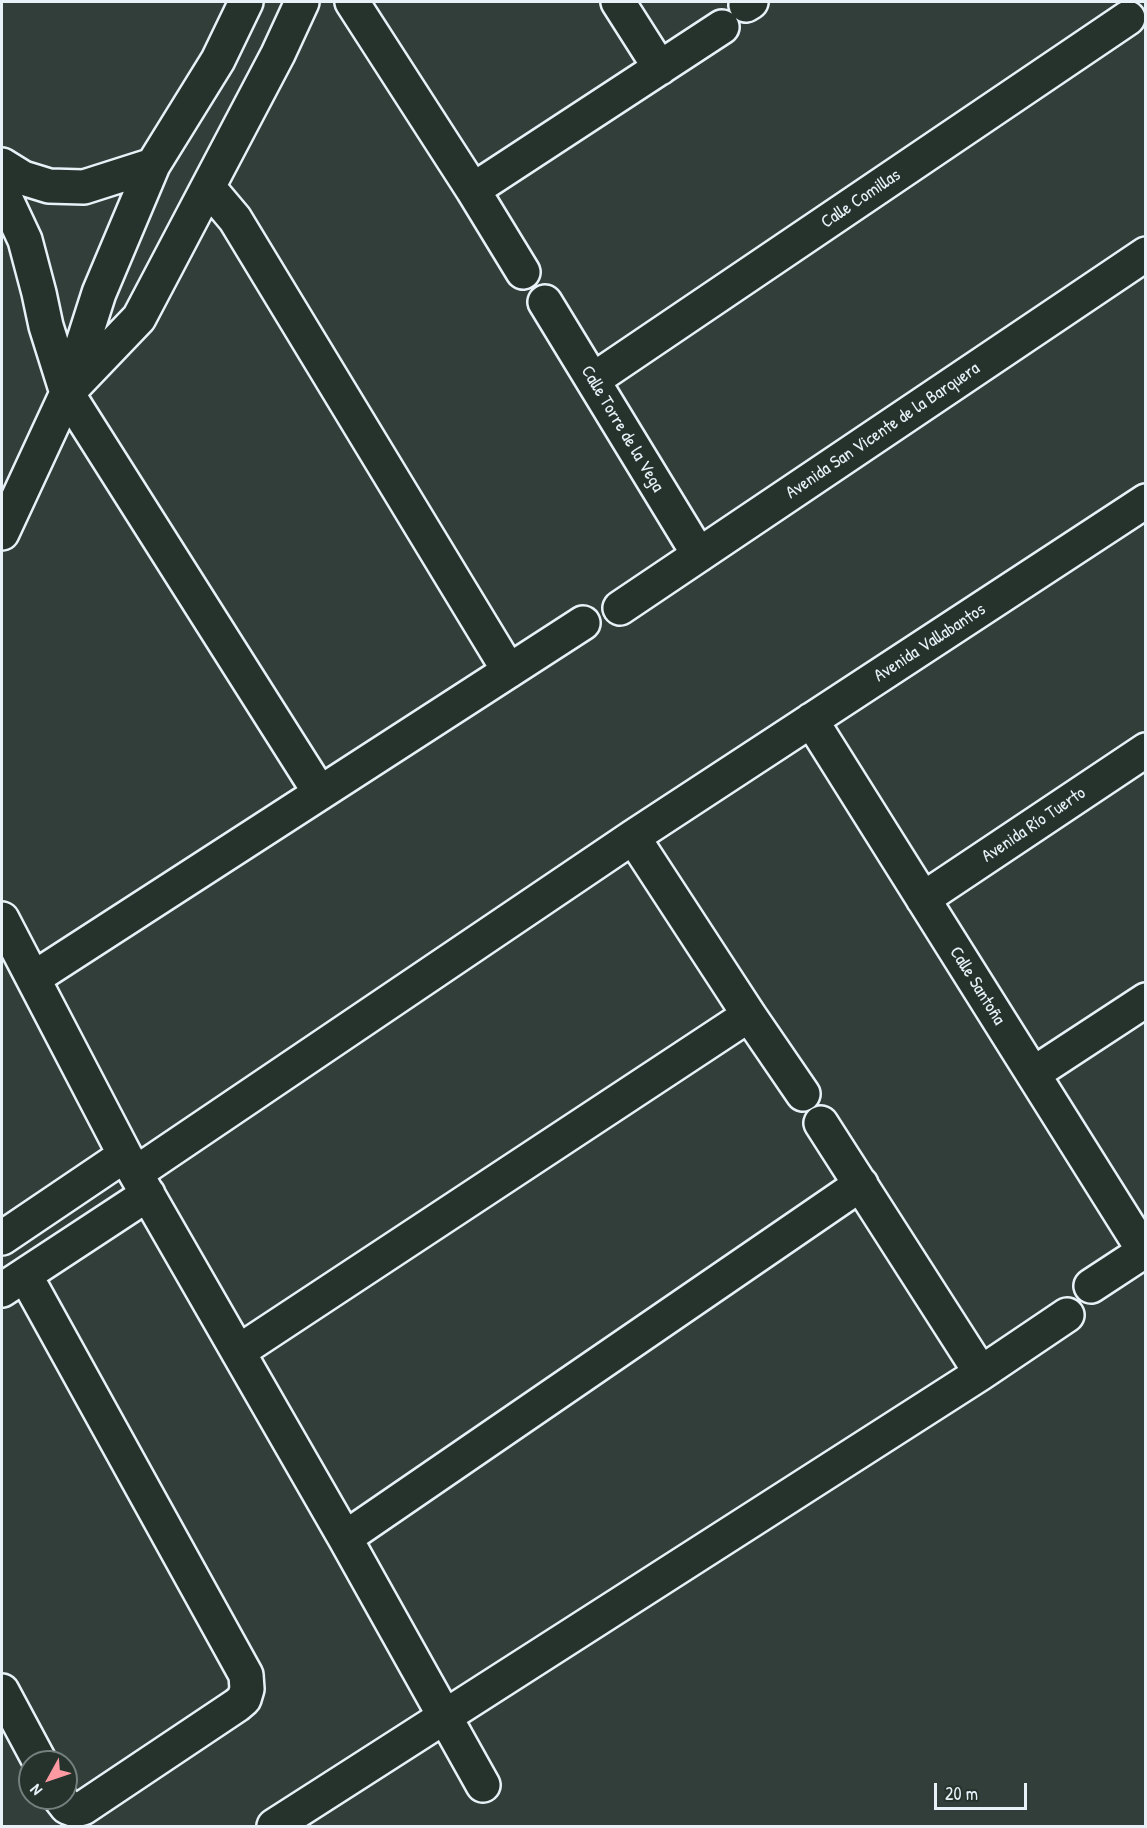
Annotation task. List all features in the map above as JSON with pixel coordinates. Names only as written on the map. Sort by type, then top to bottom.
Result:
[{"type":"street","points":[[2,533],[67,393],[99,293],[153,165],[218,60],[246,2]]},
{"type":"street","points":[[67,393],[139,318],[278,54],[302,2]]},
{"type":"street","points":[[352,2],[523,272]]},
{"type":"street","points":[[618,2],[660,68]]},
{"type":"street","name":"Calle Comillas","points":[[593,380],[1128,17]]},
{"type":"street","points":[[473,190],[722,27]]},
{"type":"street","points":[[2,165],[23,178],[49,186],[84,187],[153,165]]},
{"type":"street","points":[[207,187],[235,219],[509,671]]},
{"type":"street","points":[[2,191],[25,240],[46,326],[67,393],[320,793]]},
{"type":"street","name":"Avenida San Vicente de la Barquera","points":[[620,608],[1146,254]]},
{"type":"street","name":"Calle Torre de la Vega","points":[[545,303],[699,555]]},
{"type":"street","name":"Avenida Vallabantos","points":[[136,1174],[633,837],[1146,501]]},
{"type":"street","points":[[34,978],[583,623]]},
{"type":"street","name":"Calle Santoña","points":[[811,720],[1145,1250]]},
{"type":"street","name":"Avenida Río Tuerto","points":[[923,900],[1146,750]]},
{"type":"street","points":[[633,837],[749,1016],[803,1094]]},
{"type":"street","points":[[2,919],[136,1174],[345,1538],[483,1785]]},
{"type":"street","points":[[1033,1074],[1146,1000]]},
{"type":"street","points":[[238,1353],[749,1016]]},
{"type":"street","points":[[822,1123],[981,1373]]},
{"type":"street","points":[[2,1238],[136,1174]]},
{"type":"street","points":[[78,1809],[237,1705],[244,1699],[246,1689],[246,1675],[13,1282],[136,1174]]},
{"type":"street","points":[[345,1538],[861,1184]]},
{"type":"street","points":[[1091,1286],[1145,1250]]},
{"type":"street","points":[[274,1827],[981,1373],[1067,1315]]},
{"type":"street","points":[[2,1691],[34,1750]]}]
